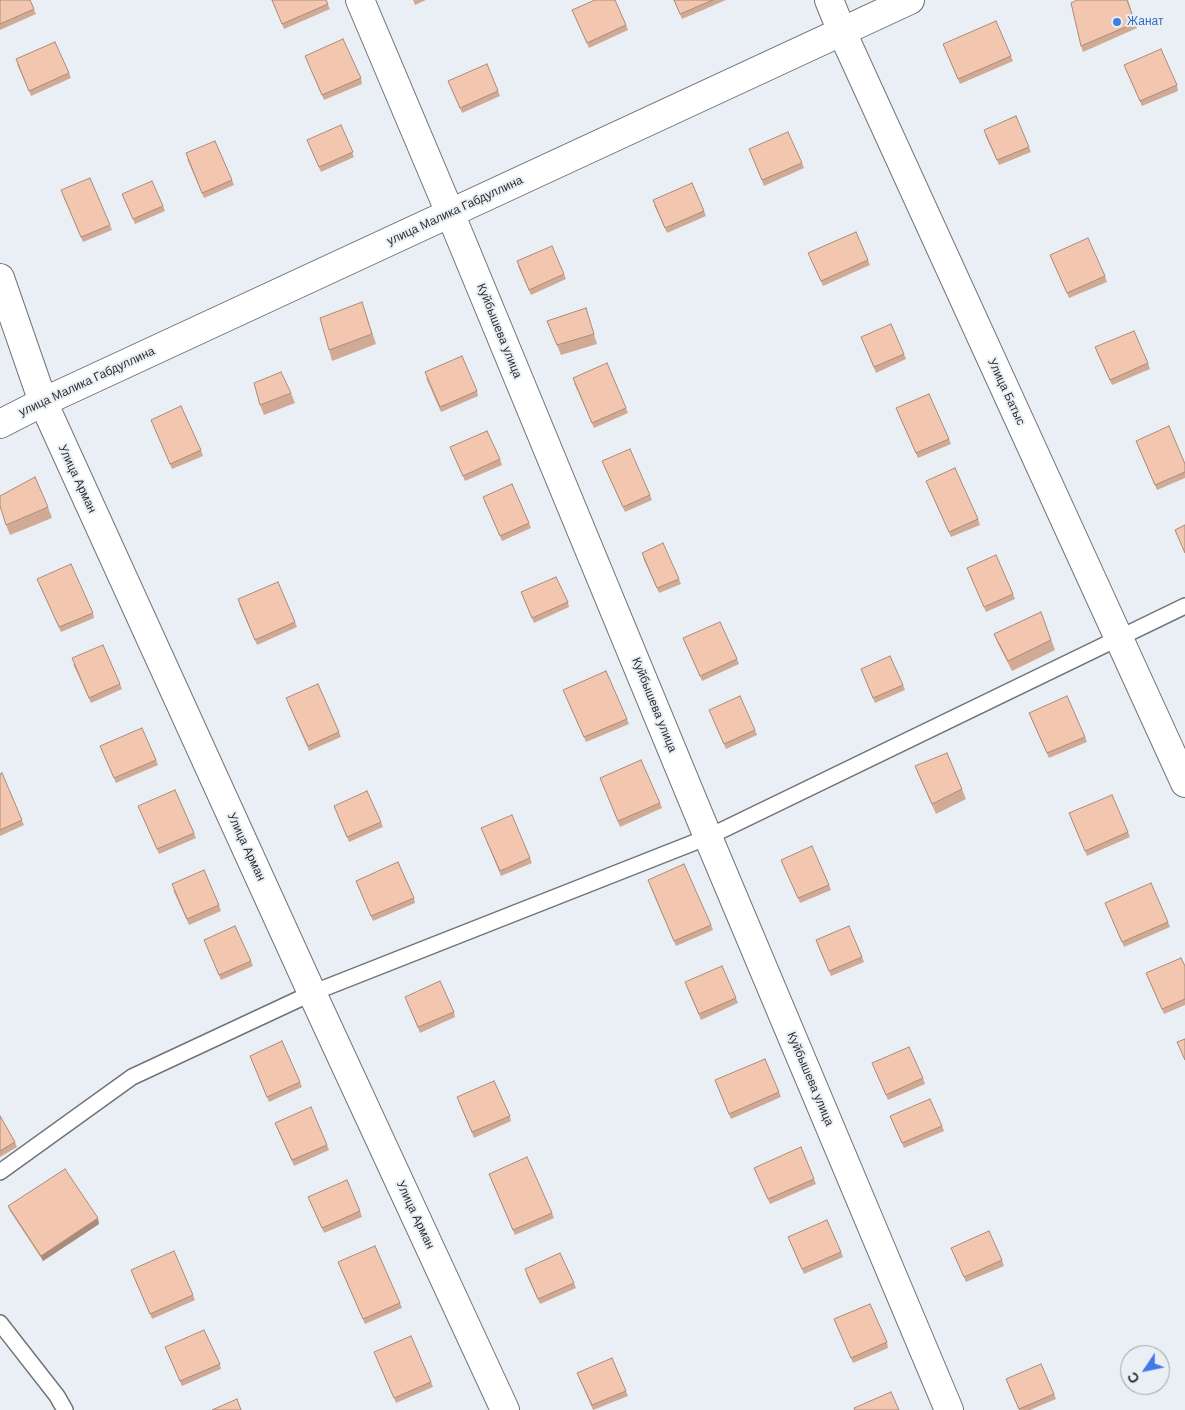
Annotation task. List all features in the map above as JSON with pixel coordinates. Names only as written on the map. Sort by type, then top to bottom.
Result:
[{"type":"street","name":"Куйбышева улица","points":[[360,0],[708,837],[949,1410]]},
{"type":"street","name":"Улица Батыс","points":[[829,0],[1185,783]]},
{"type":"street","name":"улица Малика Габдуллина","points":[[0,424],[43,402],[910,0]]},
{"type":"street","name":"Улица Арман","points":[[0,278],[43,402],[312,993],[506,1410]]},
{"type":"lane","points":[[0,1172],[132,1077],[312,993],[708,837],[1185,606]]},
{"type":"lane","points":[[0,1323],[65,1410]]},
{"type":"building","points":[[0,0],[30,0],[34,9],[0,24]]},
{"type":"building","points":[[272,0],[326,0],[328,4],[282,24]]},
{"type":"building","points":[[595,0],[615,0],[626,25],[587,43],[572,10]]},
{"type":"building","points":[[674,0],[713,0],[680,14]]},
{"type":"building","points":[[1077,0],[1127,0],[1135,23],[1081,46],[1071,3]]},
{"type":"building","points":[[996,21],[1011,56],[958,79],[943,44]]},
{"type":"building","points":[[343,39],[361,78],[322,95],[305,56]]},
{"type":"building","points":[[55,42],[69,73],[29,91],[16,59]]},
{"type":"building","points":[[1161,49],[1177,85],[1140,101],[1124,65]]},
{"type":"building","points":[[487,64],[498,91],[460,108],[448,81]]},
{"type":"building","points":[[1016,116],[1029,147],[997,160],[984,130]]},
{"type":"building","points":[[341,125],[353,152],[319,167],[307,140]]},
{"type":"building","points":[[788,132],[802,163],[762,180],[749,149]]},
{"type":"building","points":[[215,141],[232,180],[202,193],[186,153]]},
{"type":"building","points":[[90,178],[110,225],[81,237],[61,190]]},
{"type":"building","points":[[152,181],[163,206],[133,219],[122,194]]},
{"type":"building","points":[[692,183],[704,211],[665,228],[653,200]]},
{"type":"building","points":[[856,232],[868,260],[821,281],[808,253]]},
{"type":"building","points":[[1088,238],[1105,276],[1067,293],[1050,255]]},
{"type":"building","points":[[552,246],[564,274],[529,290],[517,261]]},
{"type":"building","points":[[362,302],[372,334],[329,350],[320,318]]},
{"type":"building","points":[[586,308],[594,334],[557,345],[547,321]]},
{"type":"building","points":[[891,324],[904,354],[874,367],[861,337]]},
{"type":"building","points":[[1134,331],[1148,363],[1110,380],[1095,347]]},
{"type":"building","points":[[462,356],[477,391],[440,407],[425,372]]},
{"type":"building","points":[[607,363],[626,408],[592,423],[573,378]]},
{"type":"building","points":[[281,372],[291,393],[260,405],[254,383]]},
{"type":"building","points":[[929,394],[949,439],[916,453],[896,408]]},
{"type":"building","points":[[181,406],[201,450],[170,464],[151,420]]},
{"type":"building","points":[[1169,426],[1185,464],[1185,472],[1155,485],[1136,441]]},
{"type":"building","points":[[487,431],[500,459],[463,476],[450,447]]},
{"type":"building","points":[[630,449],[650,495],[623,507],[602,461]]},
{"type":"building","points":[[955,468],[978,519],[949,532],[926,481]]},
{"type":"building","points":[[35,477],[48,507],[6,525],[0,506],[0,496]]},
{"type":"building","points":[[512,484],[529,523],[500,536],[483,497]]},
{"type":"building","points":[[1185,525],[1185,553],[1175,530]]},
{"type":"building","points":[[663,543],[679,579],[657,588],[642,553]]},
{"type":"building","points":[[996,555],[1013,594],[984,607],[967,568]]},
{"type":"building","points":[[71,564],[93,613],[59,627],[37,579]]},
{"type":"building","points":[[556,577],[568,602],[532,618],[521,592]]},
{"type":"building","points":[[278,582],[295,622],[255,640],[238,599]]},
{"type":"building","points":[[1041,612],[1051,640],[1008,661],[994,634]]},
{"type":"building","points":[[720,622],[737,659],[700,676],[683,638]]},
{"type":"building","points":[[103,645],[120,684],[89,698],[72,658]]},
{"type":"building","points":[[890,656],[903,685],[873,698],[861,669]]},
{"type":"building","points":[[606,671],[627,719],[584,737],[563,690]]},
{"type":"building","points":[[318,684],[339,732],[308,746],[286,698]]},
{"type":"building","points":[[740,696],[755,730],[724,744],[709,710]]},
{"type":"building","points":[[1067,696],[1085,737],[1047,753],[1029,713]]},
{"type":"building","points":[[142,728],[156,760],[114,778],[100,746]]},
{"type":"building","points":[[947,753],[962,789],[932,804],[915,766]]},
{"type":"building","points":[[641,760],[660,803],[618,821],[600,778]]},
{"type":"building","points":[[2,773],[22,820],[0,830],[0,774]]},
{"type":"building","points":[[175,790],[194,833],[157,849],[138,806]]},
{"type":"building","points":[[367,791],[381,822],[347,837],[334,806]]},
{"type":"building","points":[[1112,795],[1128,832],[1085,851],[1069,813]]},
{"type":"building","points":[[512,815],[530,858],[500,871],[481,828]]},
{"type":"building","points":[[812,846],[829,885],[798,898],[781,860]]},
{"type":"building","points":[[398,862],[414,898],[371,916],[356,881]]},
{"type":"building","points":[[684,864],[711,925],[674,941],[648,880]]},
{"type":"building","points":[[204,870],[219,905],[187,919],[172,884]]},
{"type":"building","points":[[1151,883],[1168,922],[1122,942],[1105,903]]},
{"type":"building","points":[[235,926],[251,961],[219,975],[204,940]]},
{"type":"building","points":[[849,926],[862,957],[829,971],[816,940]]},
{"type":"building","points":[[1181,958],[1185,966],[1185,999],[1162,1009],[1146,973]]},
{"type":"building","points":[[722,966],[736,998],[699,1014],[685,982]]},
{"type":"building","points":[[440,981],[454,1012],[418,1027],[405,997]]},
{"type":"building","points":[[1185,1039],[1185,1060],[1177,1042]]},
{"type":"building","points":[[282,1041],[300,1082],[267,1097],[250,1056]]},
{"type":"building","points":[[909,1047],[923,1078],[886,1095],[872,1063]]},
{"type":"building","points":[[765,1059],[779,1092],[729,1114],[715,1080]]},
{"type":"building","points":[[494,1081],[510,1116],[472,1132],[457,1097]]},
{"type":"building","points":[[930,1099],[942,1126],[902,1143],[890,1116]]},
{"type":"building","points":[[311,1107],[327,1145],[292,1160],[275,1123]]},
{"type":"building","points":[[0,1116],[15,1142],[0,1151]]},
{"type":"building","points":[[801,1147],[814,1179],[768,1199],[754,1168]]},
{"type":"building","points":[[527,1157],[552,1213],[513,1230],[489,1174]]},
{"type":"building","points":[[65,1169],[98,1218],[41,1256],[8,1206]]},
{"type":"building","points":[[347,1180],[360,1211],[322,1228],[308,1197]]},
{"type":"building","points":[[827,1220],[841,1252],[802,1269],[788,1237]]},
{"type":"building","points":[[989,1231],[1002,1260],[964,1277],[951,1248]]},
{"type":"building","points":[[375,1246],[400,1303],[363,1319],[338,1262]]},
{"type":"building","points":[[174,1251],[193,1295],[150,1314],[131,1270]]},
{"type":"building","points":[[560,1253],[574,1283],[538,1299],[525,1269]]},
{"type":"building","points":[[870,1304],[887,1342],[851,1358],[834,1319]]},
{"type":"building","points":[[204,1330],[220,1364],[180,1381],[165,1347]]},
{"type":"building","points":[[411,1336],[431,1382],[394,1398],[374,1352]]},
{"type":"building","points":[[612,1358],[626,1391],[592,1405],[577,1373]]},
{"type":"building","points":[[1041,1364],[1054,1394],[1019,1409],[1006,1379]]},
{"type":"building","points":[[891,1392],[899,1410],[855,1410],[854,1408]]},
{"type":"building","points":[[237,1399],[241,1410],[212,1410]]},
{"type":"place","name":"Жанат","points":[[1117,22]]}]
